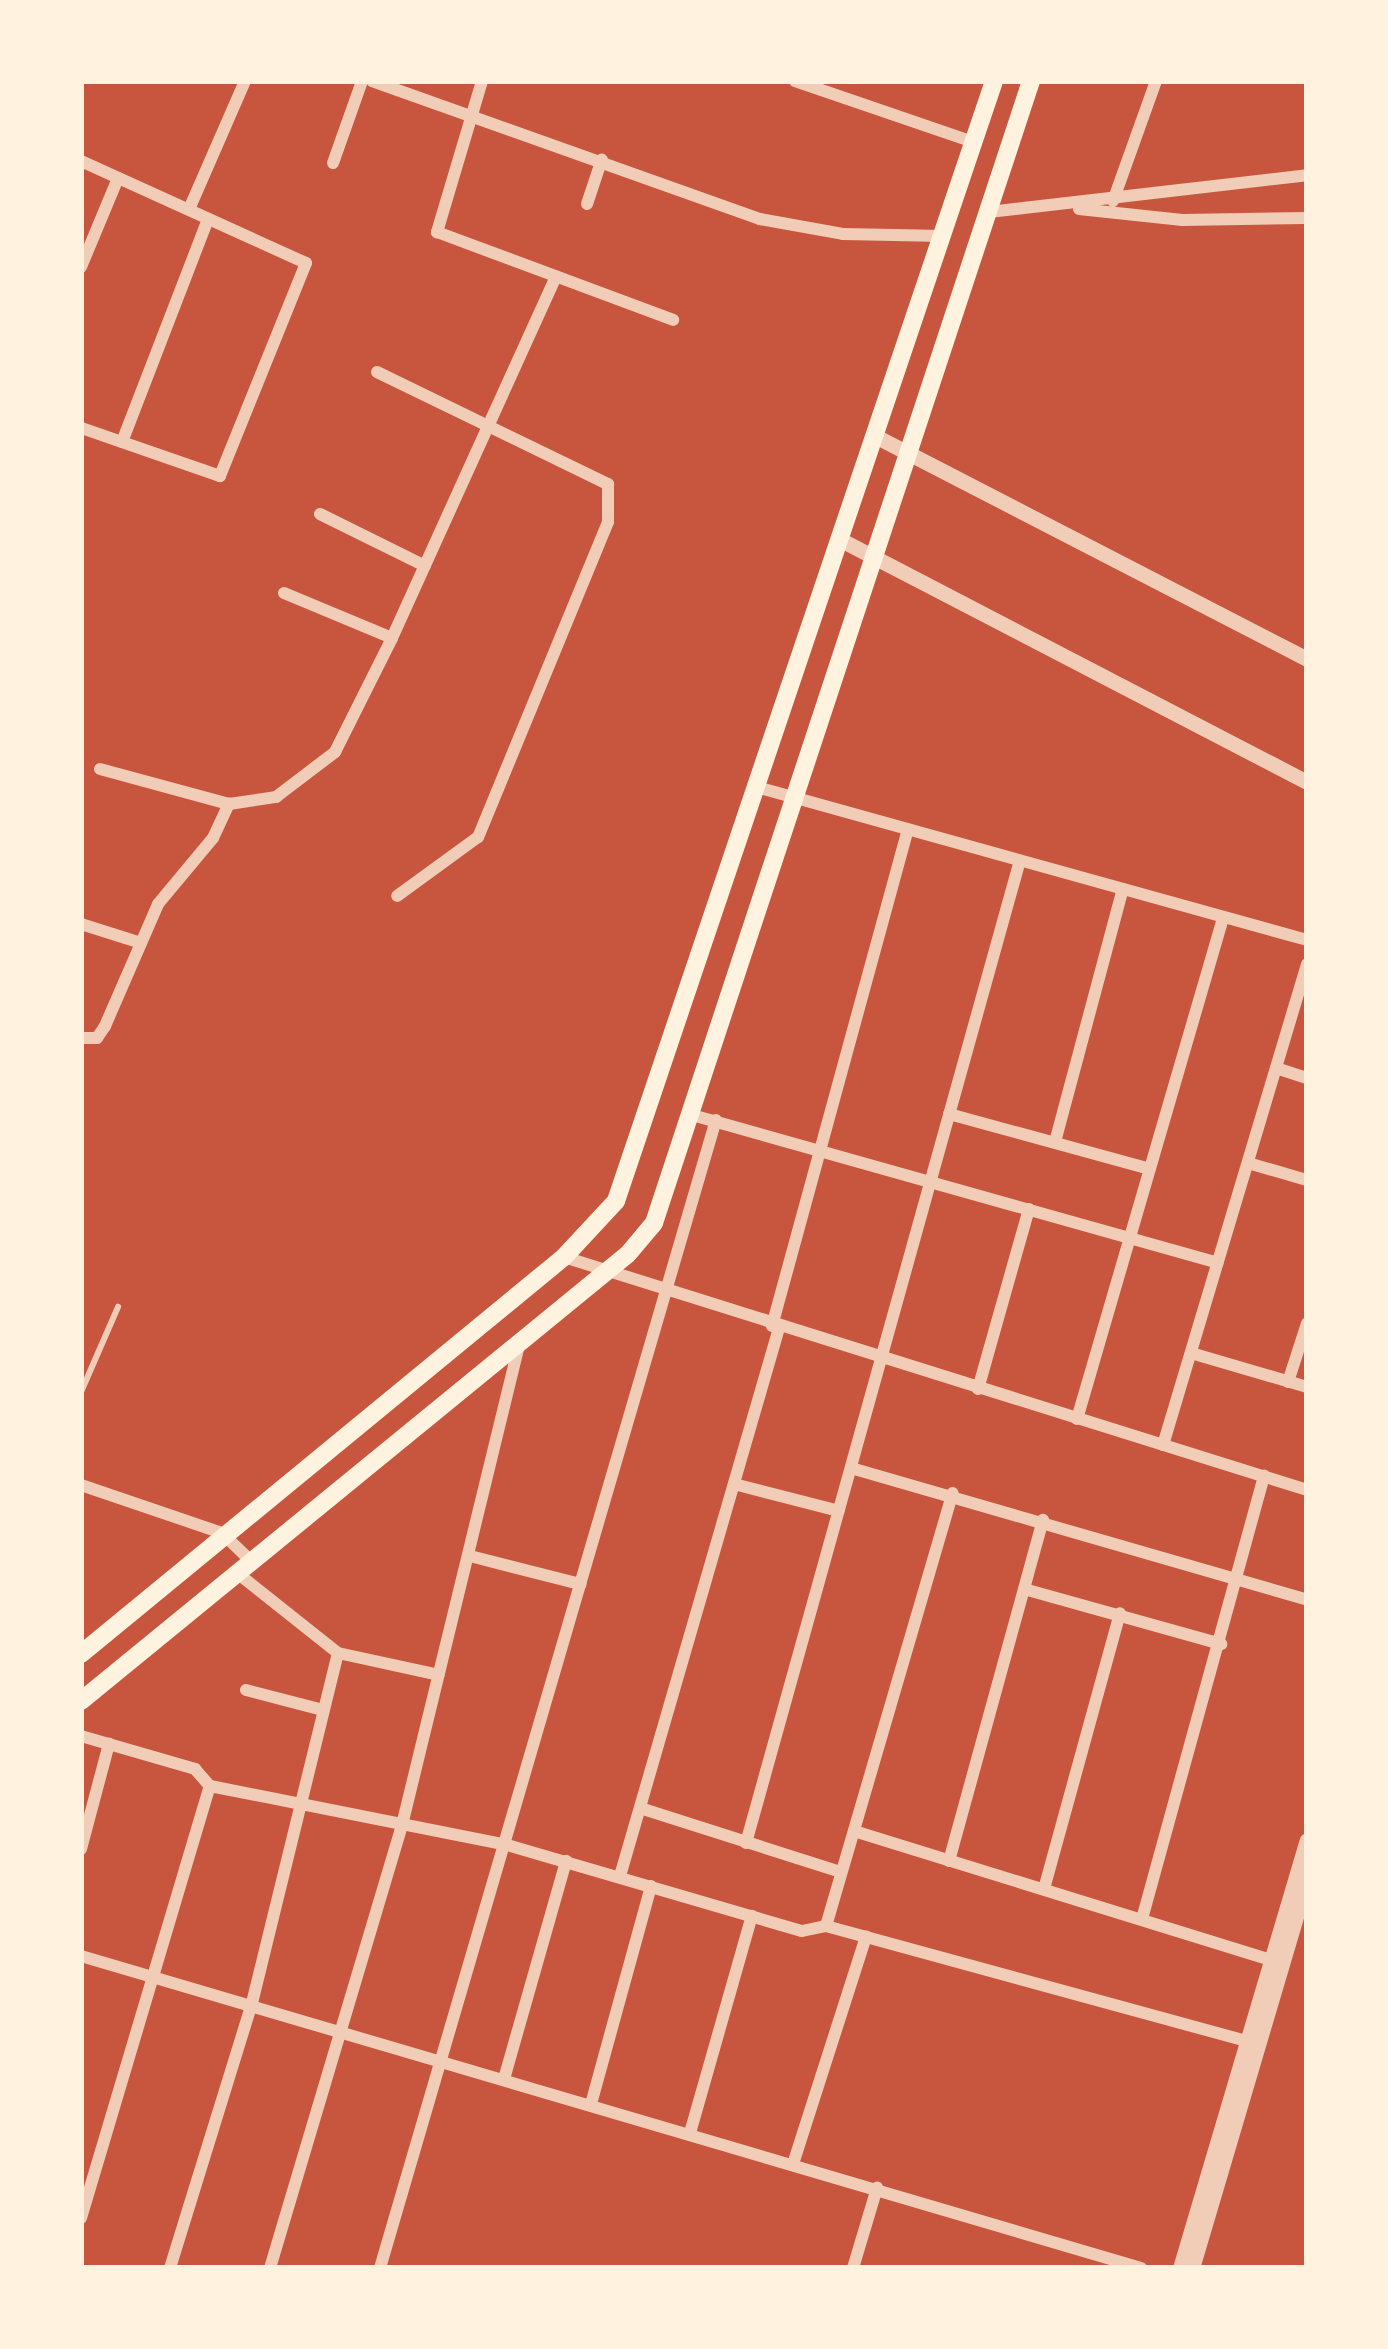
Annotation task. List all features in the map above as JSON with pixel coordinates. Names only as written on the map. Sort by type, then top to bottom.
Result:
[{"type":"main road","points":[[81,1654],[222,1533],[565,1257],[611,1208],[655,1102],[994,81]]},
{"type":"main road","points":[[81,1701],[521,1334],[602,1274],[645,1232],[692,1115],[1031,81]]},
{"type":"main road","points":[[611,1208],[645,1232]]},
{"type":"street","points":[[190,207],[244,81]]},
{"type":"street","points":[[333,163],[362,81]]},
{"type":"street","points":[[372,81],[760,219],[844,235],[945,236]]},
{"type":"street","points":[[482,81],[436,232],[673,320]]},
{"type":"street","points":[[795,81],[973,142]]},
{"type":"street","points":[[1113,201],[1156,81]]},
{"type":"street","points":[[586,204],[602,159]]},
{"type":"street","points":[[81,161],[305,263],[220,476],[81,428]]},
{"type":"street","points":[[989,212],[1307,175]]},
{"type":"street","points":[[81,267],[118,178]]},
{"type":"street","points":[[1054,206],[1181,220],[1307,218]]},
{"type":"street","points":[[122,442],[208,219]]},
{"type":"street","points":[[100,769],[229,804],[275,796],[335,752],[556,277]]},
{"type":"street","points":[[377,372],[608,484],[608,522],[478,837],[397,896]]},
{"type":"street","points":[[878,437],[1307,659]]},
{"type":"street","points":[[320,514],[425,566]]},
{"type":"street","points":[[843,541],[1307,782]]},
{"type":"street","points":[[284,592],[392,638]]},
{"type":"street","points":[[760,788],[1307,940]]},
{"type":"street","points":[[81,1037],[97,1038],[105,1026],[167,890],[213,838],[229,804]]},
{"type":"street","points":[[620,1876],[734,1484],[908,829]]},
{"type":"street","points":[[746,1843],[1019,860]]},
{"type":"street","points":[[1054,1142],[1124,889]]},
{"type":"street","points":[[1078,1419],[1223,918]]},
{"type":"street","points":[[81,923],[141,943]]},
{"type":"street","points":[[1163,1445],[1307,964]]},
{"type":"street","points":[[1276,1068],[1307,1078]]},
{"type":"street","points":[[949,1114],[1150,1169]]},
{"type":"street","points":[[692,1115],[1217,1263]]},
{"type":"street","points":[[380,2268],[716,1120]]},
{"type":"street","points":[[1247,1162],[1307,1180]]},
{"type":"street","points":[[978,1389],[1029,1209]]},
{"type":"street","points":[[565,1257],[665,1294],[1307,1490]]},
{"type":"street","points":[[1288,1382],[1307,1323]]},
{"type":"street","points":[[270,2268],[402,1825],[521,1334]]},
{"type":"street","points":[[1190,1353],[1307,1387]]},
{"type":"street","points":[[851,1468],[953,1493],[1307,1600]]},
{"type":"street","points":[[1142,1918],[1264,1475]]},
{"type":"street","points":[[734,1484],[839,1511]]},
{"type":"street","points":[[81,1485],[222,1533],[243,1566],[338,1653],[439,1675]]},
{"type":"street","points":[[826,1926],[953,1493]]},
{"type":"street","points":[[949,1861],[1043,1520]]},
{"type":"street","points":[[470,1556],[580,1584]]},
{"type":"street","points":[[1024,1589],[1221,1644]]},
{"type":"street","points":[[1044,1889],[1120,1613]]},
{"type":"street","points":[[170,2268],[252,2003],[306,1804],[322,1710],[338,1653]]},
{"type":"street","points":[[246,1690],[322,1710]]},
{"type":"street","points":[[81,1736],[195,1769],[210,1786],[504,1844],[802,1930],[826,1926],[1247,2041]]},
{"type":"street","points":[[81,1849],[109,1744]]},
{"type":"street","points":[[81,2218],[210,1786]]},
{"type":"street","points":[[640,1808],[842,1872]]},
{"type":"street","points":[[854,1832],[1272,1960]]},
{"type":"street","points":[[1180,2268],[1307,1840]]},
{"type":"street","points":[[504,2079],[566,1861]]},
{"type":"street","points":[[1192,2268],[1307,1880]]},
{"type":"street","points":[[591,2104],[651,1886]]},
{"type":"street","points":[[690,2133],[752,1916]]},
{"type":"street","points":[[793,2164],[866,1936]]},
{"type":"street","points":[[81,1956],[1141,2268]]},
{"type":"street","points":[[853,2268],[877,2188]]},
{"type":"lane","points":[[81,1392],[118,1307]]}]
